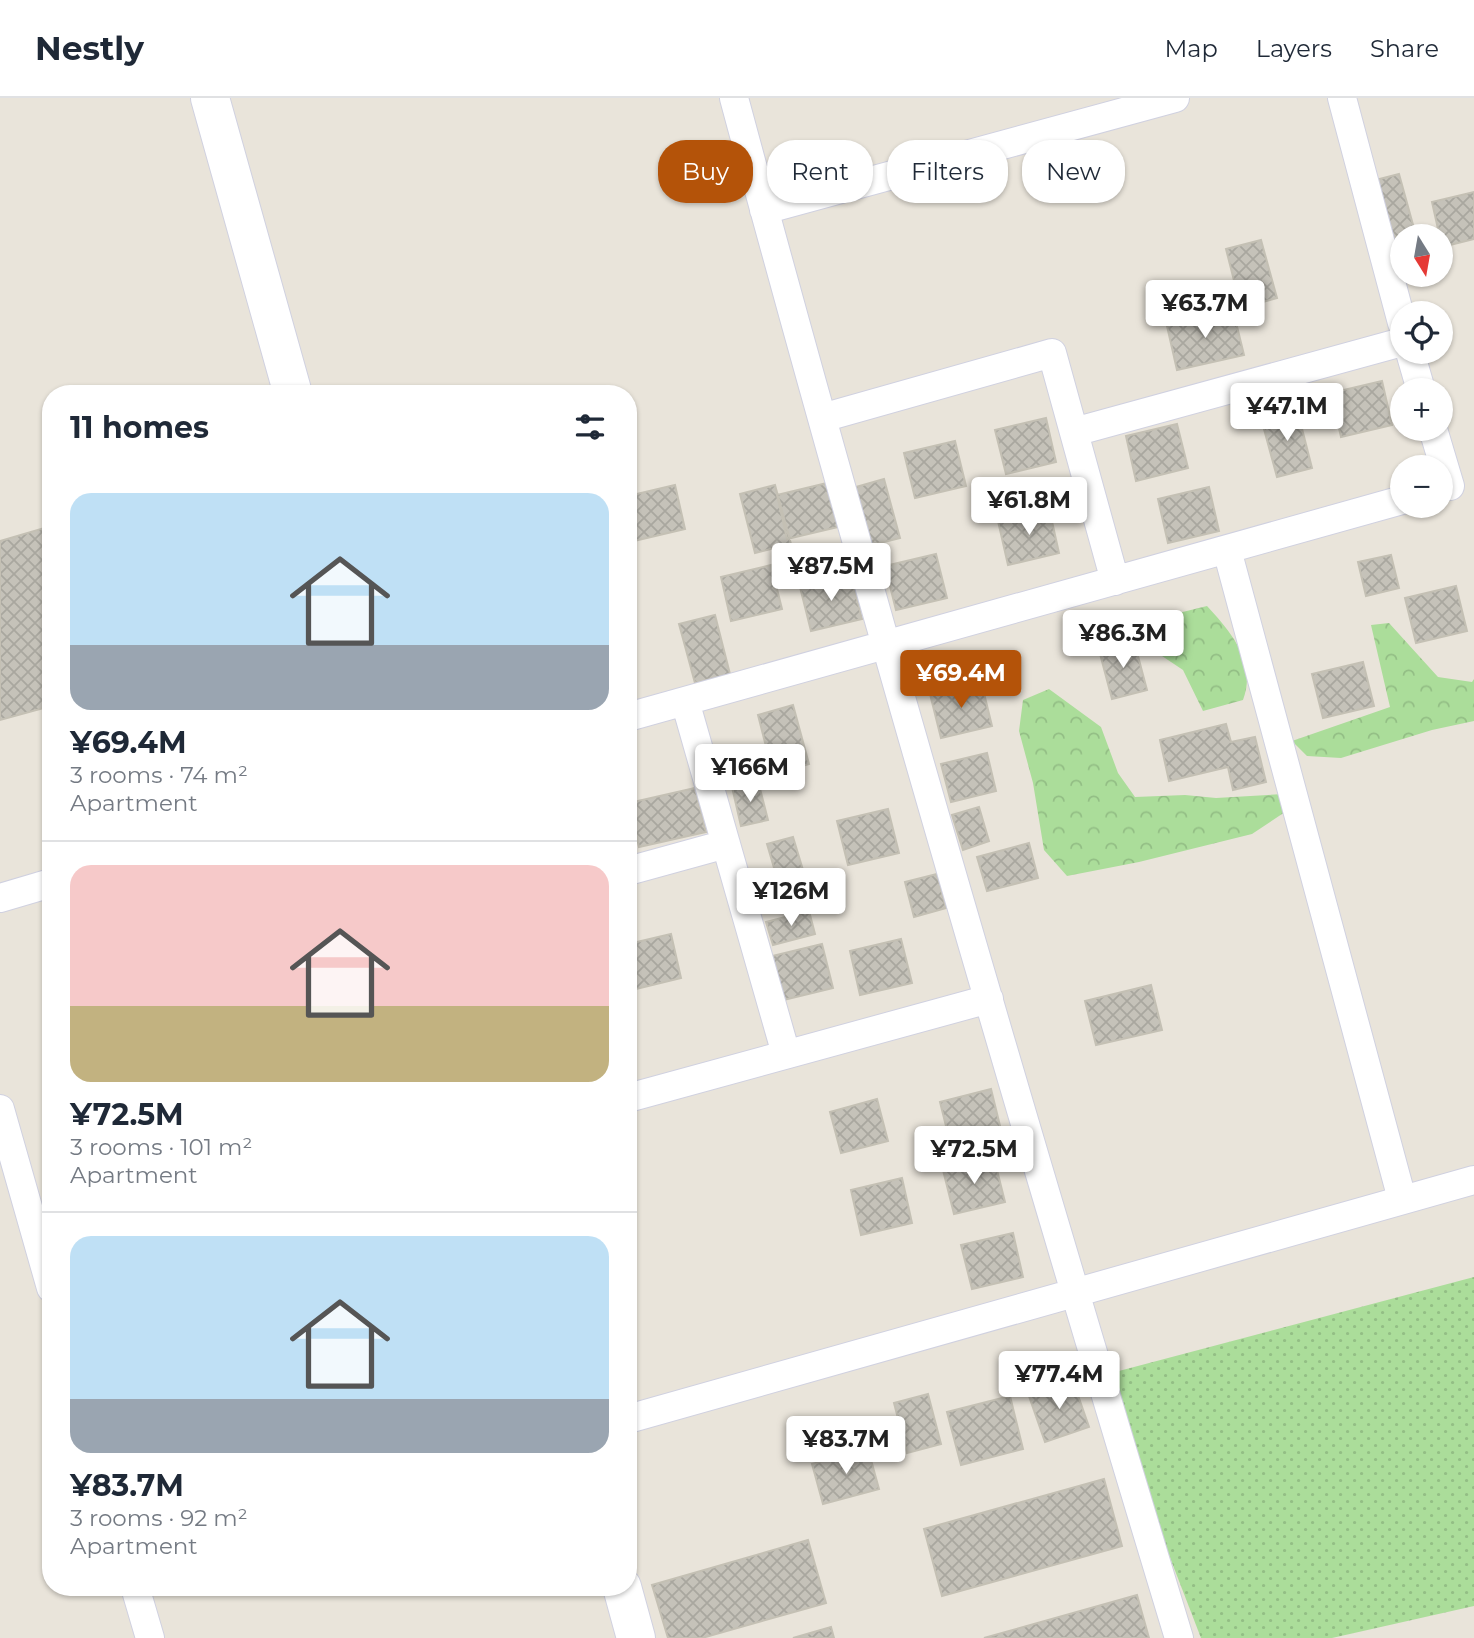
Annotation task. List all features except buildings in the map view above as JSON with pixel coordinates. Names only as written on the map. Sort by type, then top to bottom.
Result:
[{"type":"street","points":[[210,98],[290,385]]},
{"type":"street","points":[[734,98],[886,646],[1074,1292],[1179,1638]]},
{"type":"street","points":[[764,210],[1175,98]]},
{"type":"street","points":[[1342,98],[1396,301]]},
{"type":"street","points":[[1074,432],[1390,345]]},
{"type":"street","points":[[822,418],[1052,353],[1115,582]]},
{"type":"street","points":[[1438,441],[1455,485]]},
{"type":"street","points":[[637,714],[1390,503]]},
{"type":"street","points":[[1227,550],[1402,1199]]},
{"type":"street","points":[[685,701],[786,1054]]},
{"type":"street","points":[[637,869],[726,844]]},
{"type":"street","points":[[0,898],[42,886]]},
{"type":"street","points":[[637,1095],[989,999]]},
{"type":"street","points":[[0,1109],[42,1256]]},
{"type":"street","points":[[637,1416],[1474,1180]]},
{"type":"street","points":[[138,1596],[150,1638]]},
{"type":"street","points":[[624,1596],[636,1638]]},
{"type":"green space","points":[[1207,606],[1233,637],[1247,673],[1243,700],[1203,711],[1183,670],[1144,644],[1150,620]]},
{"type":"green space","points":[[1389,623],[1438,677],[1472,682],[1474,679],[1474,721],[1432,730],[1341,758],[1307,756],[1292,741],[1390,707],[1371,625]]},
{"type":"green space","points":[[1049,689],[1101,727],[1118,773],[1135,797],[1185,795],[1216,798],[1284,794],[1288,810],[1252,834],[1139,862],[1067,876],[1044,850],[1033,783],[1019,731],[1023,700]]},
{"type":"green space","points":[[1474,1277],[1474,1606],[1332,1638],[1201,1638],[1100,1376]]}]
